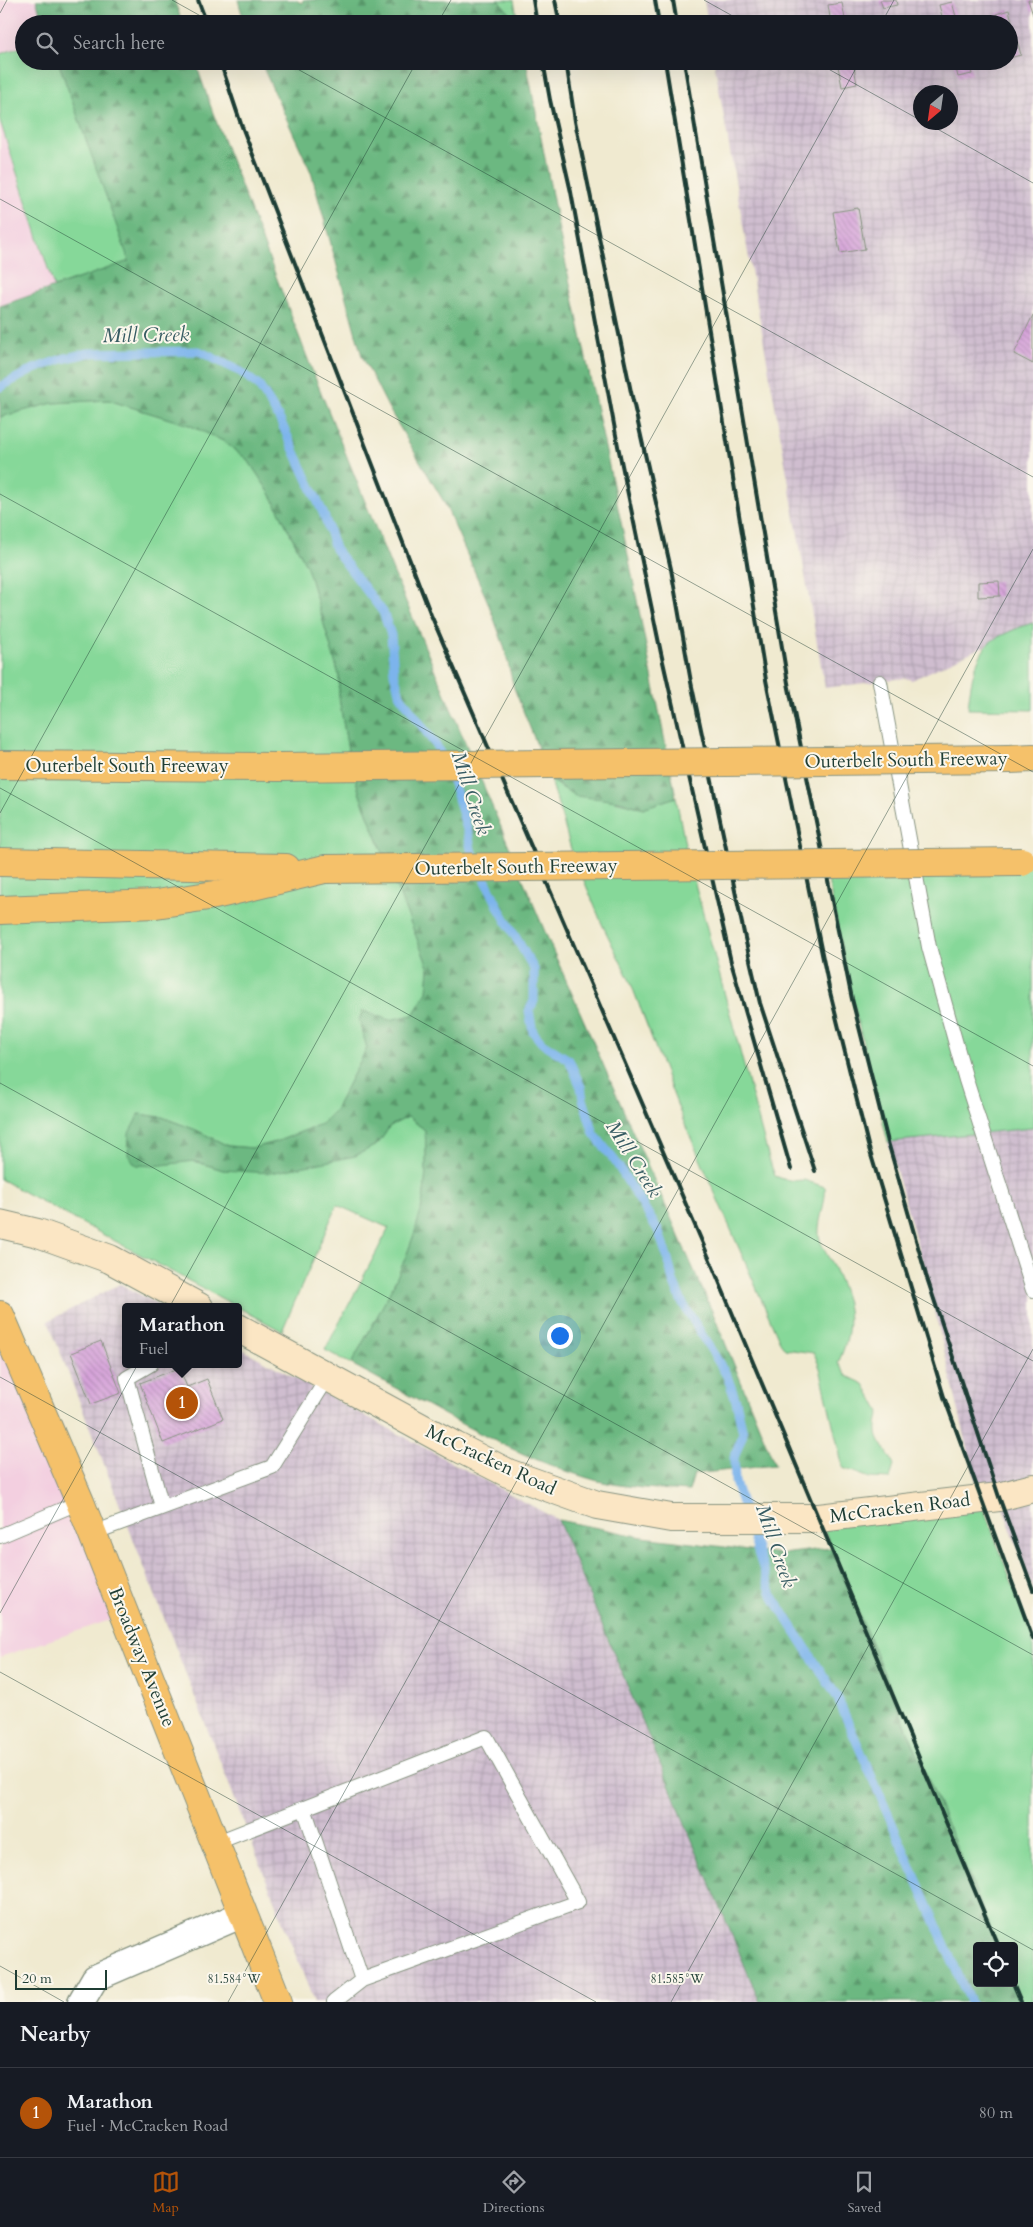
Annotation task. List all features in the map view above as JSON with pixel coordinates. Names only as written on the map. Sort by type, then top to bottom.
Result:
[{"type":"main road","name":"Outerbelt South Freeway","points":[[0,765],[278,767],[1021,758]]},
{"type":"main road","name":"Outerbelt South Freeway","points":[[0,862],[325,868],[1028,862]]},
{"type":"main road","points":[[0,910],[156,904],[215,895],[325,868]]},
{"type":"main road","name":"Broadway Avenue","points":[[0,1315],[93,1533],[278,2002]]},
{"type":"street","points":[[0,1224],[38,1233],[110,1259],[192,1303]]},
{"type":"street","name":"McCracken Road","points":[[242,1330],[508,1473],[597,1506],[639,1514],[697,1519],[819,1518],[999,1497],[1033,1488]]},
{"type":"street","points":[[81,2002],[95,1978],[243,1914]]},
{"type":"lane","points":[[880,682],[929,947],[966,1080],[1033,1290]]},
{"type":"lane","points":[[144,1368],[127,1378],[162,1508]]},
{"type":"lane","points":[[93,1533],[272,1467],[328,1377]]},
{"type":"lane","points":[[0,1536],[80,1502]]},
{"type":"lane","points":[[215,1843],[486,1736],[578,1902],[362,1980],[334,2002]]},
{"type":"lane","points":[[304,1808],[362,1980]]},
{"type":"shaded area","points":[[0,0],[36,0],[41,15],[15,15],[15,70],[61,70],[130,261],[0,306]]},
{"type":"shaded area","points":[[704,0],[1033,0],[1033,623],[912,680],[905,678],[825,688],[716,70],[1018,70],[1018,15],[706,15]]},
{"type":"shaded area","points":[[1033,1128],[1033,1487],[980,1499],[926,1275],[888,1142]]},
{"type":"shaded area","points":[[120,1284],[156,1303],[122,1303],[122,1368],[242,1368],[242,1349],[558,1520],[760,2002],[314,2002],[48,1321]]},
{"type":"shaded area","points":[[0,1317],[125,1615],[0,1657]]},
{"type":"shaded area","points":[[1033,1488],[1033,1590],[999,1497]]},
{"type":"green space","points":[[36,0],[174,0],[180,15],[41,15]]},
{"type":"green space","points":[[238,0],[295,0],[302,3],[303,0],[498,0],[511,15],[242,15]]},
{"type":"green space","points":[[498,0],[514,0],[517,15],[512,15]]},
{"type":"green space","points":[[15,49],[15,70],[61,70],[130,261],[54,287],[0,121],[0,54]]},
{"type":"green space","points":[[61,70],[198,70],[314,375],[393,571],[554,953],[715,1318],[775,1465],[694,1474],[689,1491],[632,1487],[598,1481],[566,1471],[503,1445],[351,1364],[397,1277],[412,1240],[421,1210],[426,1176],[425,1130],[408,1117],[390,1126],[378,1144],[355,1156],[271,1173],[223,1170],[194,1161],[154,1166],[136,1165],[128,1155],[129,1133],[139,1114],[162,1117],[196,1130],[228,1146],[253,1148],[276,1142],[321,1124],[335,1110],[367,1048],[359,1020],[363,1011],[389,1020],[413,1015],[427,992],[429,969],[360,795],[348,750],[339,698],[339,675],[307,567],[271,495],[248,460],[223,441],[189,425],[108,400],[53,403],[0,417],[0,306],[129,261]]},
{"type":"green space","points":[[264,70],[528,70],[562,246],[628,555],[676,797],[643,808],[619,801],[575,796],[551,780],[514,688],[504,646],[487,600],[444,502],[389,409],[362,356],[311,172]]},
{"type":"green space","points":[[108,400],[189,425],[223,441],[248,460],[271,495],[307,567],[339,675],[339,698],[348,750],[360,795],[429,969],[427,992],[413,1015],[389,1020],[363,1011],[359,1020],[367,1048],[335,1110],[321,1124],[276,1142],[253,1148],[228,1146],[196,1130],[162,1117],[180,1162],[194,1161],[223,1170],[332,1160],[355,1156],[378,1144],[390,1126],[408,1117],[425,1130],[425,1187],[421,1210],[412,1240],[389,1294],[351,1364],[325,1350],[389,1228],[337,1205],[282,1331],[242,1309],[242,1303],[230,1303],[0,1179],[0,417],[53,403]]},
{"type":"green space","points":[[1033,623],[1033,710],[968,709],[975,668],[987,645],[1001,635]]},
{"type":"green space","points":[[551,780],[561,788],[643,808],[676,797],[686,850],[775,1176],[789,1181],[804,1180],[825,1187],[819,1234],[821,1243],[832,1264],[847,1302],[849,1325],[844,1349],[838,1363],[847,1376],[864,1384],[880,1412],[877,1429],[879,1440],[894,1465],[890,1479],[870,1478],[843,1468],[820,1368],[814,1353],[785,1349],[780,1342],[683,1120],[630,981],[602,924],[571,849]]},
{"type":"green space","points":[[824,860],[1033,862],[1033,1128],[888,1142],[852,999]]},
{"type":"green space","points":[[980,1499],[1033,1639],[1033,2002],[1021,2002],[1015,1987],[1018,1987],[1018,1942],[996,1942],[819,1518]]},
{"type":"green space","points":[[558,1520],[643,1537],[782,1554],[831,1548],[996,1942],[973,1942],[973,1987],[1015,1987],[1021,2002],[760,2002]]},
{"type":"building","points":[[880,0],[896,0],[897,5],[883,8]]},
{"type":"building","points":[[1028,0],[1033,0],[1033,15]]},
{"type":"building","points":[[952,2],[956,15],[942,15],[939,5]]},
{"type":"building","points":[[842,3],[844,15],[830,15],[828,5]]},
{"type":"building","points":[[1009,10],[1010,15],[996,15]]},
{"type":"building","points":[[1018,44],[1021,55],[1018,56]]},
{"type":"building","points":[[839,70],[855,70],[857,84],[842,87]]},
{"type":"building","points":[[956,70],[971,70],[972,74],[958,77]]},
{"type":"building","points":[[858,208],[865,249],[840,253],[833,212]]},
{"type":"building","points":[[1033,315],[1033,364],[1014,354]]},
{"type":"building","points":[[999,581],[1000,596],[978,597],[978,582]]},
{"type":"building","points":[[101,1341],[121,1393],[91,1404],[71,1353]]},
{"type":"building","points":[[179,1368],[187,1387],[207,1379],[223,1419],[163,1443],[140,1383]]},
{"type":"waterway","name":"Mill Creek","points":[[0,387],[34,369],[62,359],[88,353],[199,351],[241,372],[259,386],[270,403],[280,420],[324,515],[335,549],[383,612],[391,635],[394,673],[400,695],[437,747],[453,781],[471,850],[500,910],[534,969],[534,1001],[529,1011],[533,1032],[542,1043],[569,1060],[581,1087],[594,1134],[615,1161],[658,1230],[673,1281],[682,1302],[727,1376],[736,1401],[743,1433],[734,1458],[735,1482],[772,1595],[837,1697],[970,2002]]},
{"type":"railway","points":[[198,0],[204,15]]},
{"type":"railway","points":[[533,0],[536,15]]},
{"type":"railway","points":[[555,0],[558,15]]},
{"type":"railway","points":[[655,0],[658,15]]},
{"type":"railway","points":[[673,0],[676,15]]},
{"type":"railway","points":[[223,70],[241,124],[431,615],[713,1267],[996,1942]]},
{"type":"railway","points":[[545,70],[571,192],[618,446],[661,653],[731,962],[791,1169]]},
{"type":"railway","points":[[567,70],[575,121],[631,392],[671,569],[691,682],[745,938],[760,1003],[815,1171]]},
{"type":"railway","points":[[666,70],[766,680],[829,988],[868,1145],[944,1397],[1033,1639]]},
{"type":"railway","points":[[686,70],[788,683],[852,999],[888,1142],[926,1275],[999,1497],[1033,1590]]},
{"type":"railway","points":[[1015,1987],[1021,2002]]},
{"type":"place","name":"Marathon","points":[[182,1403]]}]
